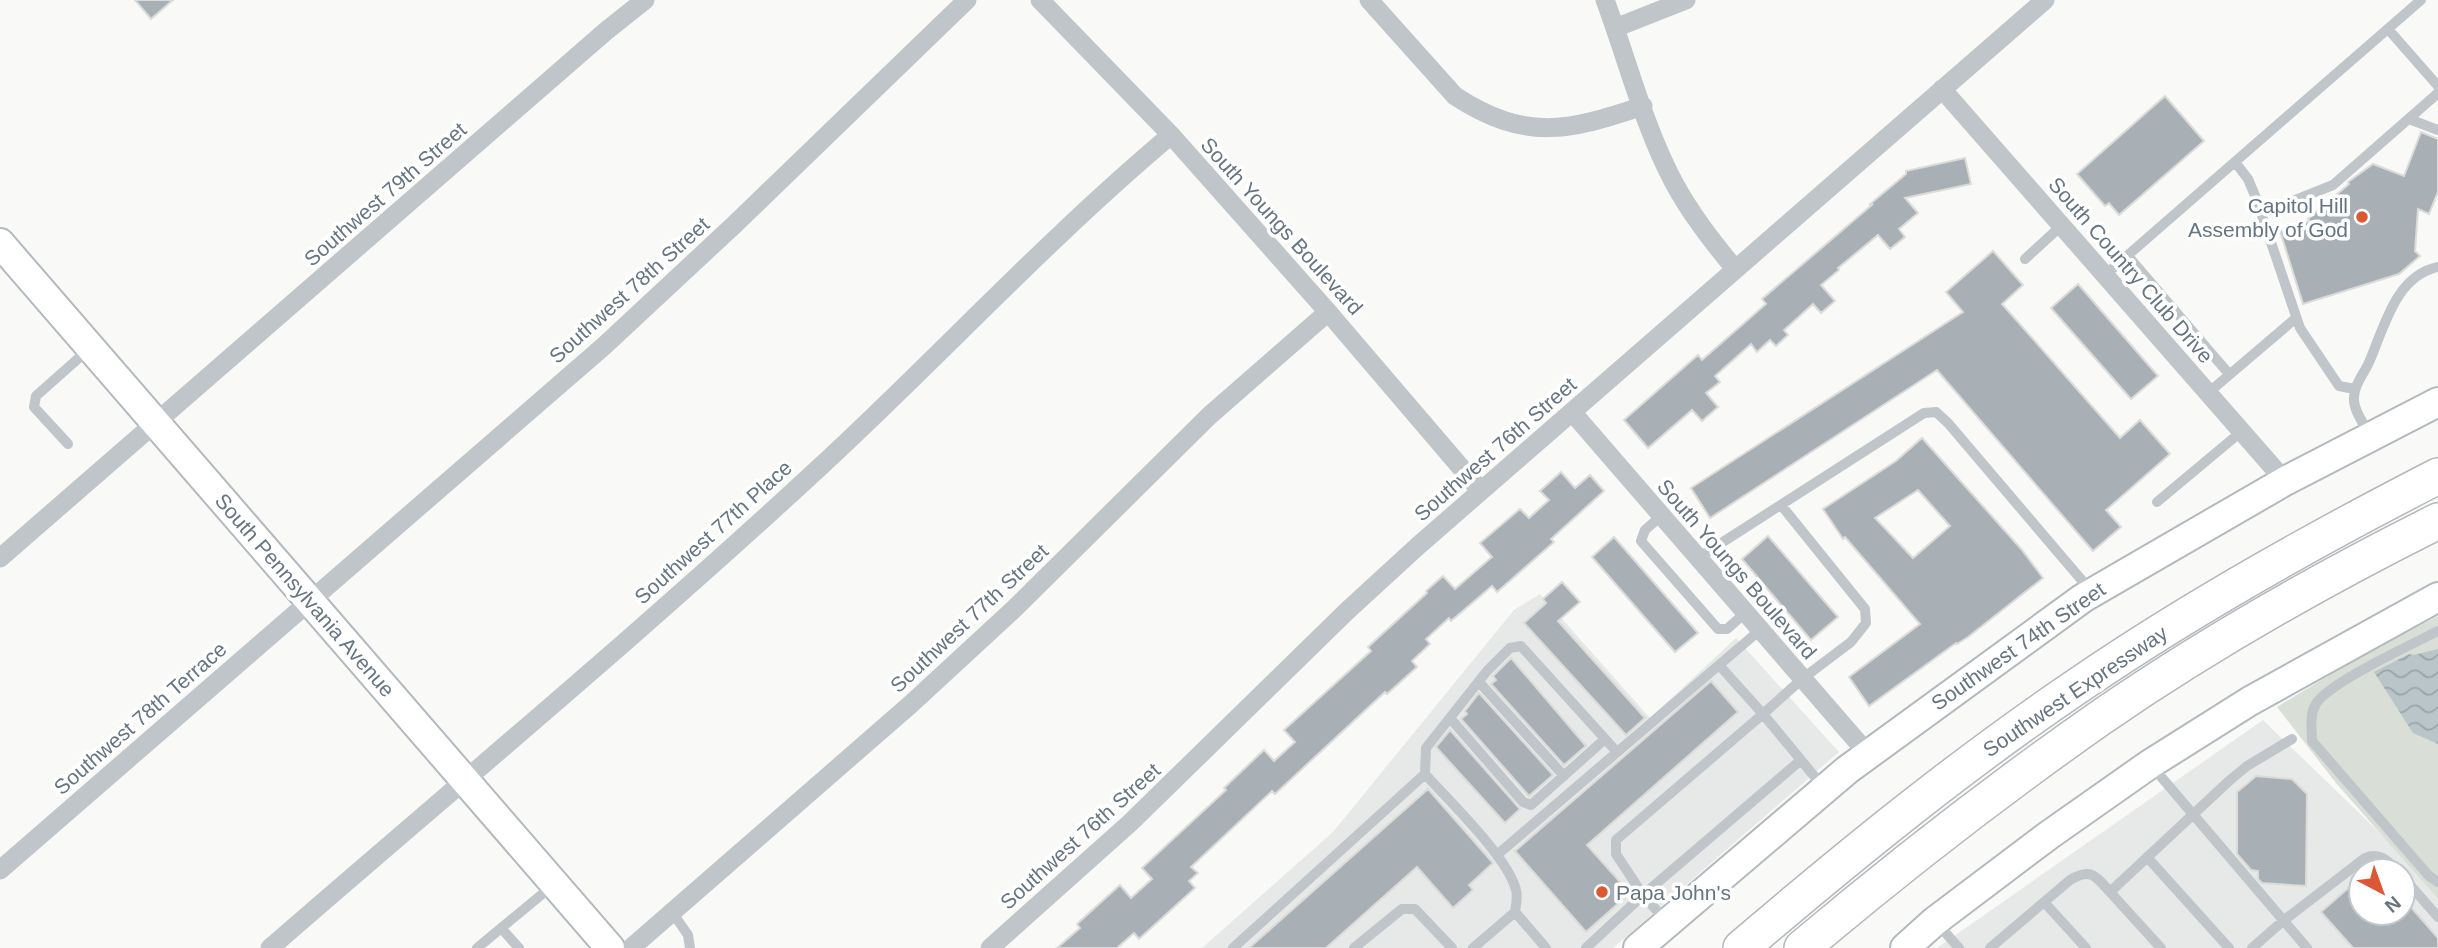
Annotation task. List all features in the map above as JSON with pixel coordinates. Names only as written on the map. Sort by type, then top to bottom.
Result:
[{"type":"highway","name":"Southwest Expressway","points":[[1741,948],[1863,845],[1996,743],[2076,687],[2228,590],[2302,547],[2438,476]]},
{"type":"highway","name":"Southwest Expressway","points":[[1802,948],[1890,873],[2102,717],[2211,646],[2438,521]]},
{"type":"main road","name":"South Pennsylvania Avenue","points":[[0,244],[610,948]]},
{"type":"main road","name":"Southwest 74th Street","points":[[1637,948],[1868,754],[2092,592],[2285,481],[2438,402]]},
{"type":"main road","points":[[1920,937],[2049,835],[2151,764],[2250,701],[2438,597]]},
{"type":"street","name":"Southwest 79th Street","points":[[0,558],[645,0]]},
{"type":"street","name":"Southwest 78th Street","points":[[310,600],[604,346],[967,0]]},
{"type":"street","name":"South Youngs Boulevard","points":[[1040,0],[1171,135],[1328,312],[1481,491]]},
{"type":"street","points":[[1369,0],[1455,96],[1506,121],[1526,127],[1557,129],[1591,123],[1643,106]]},
{"type":"street","points":[[1605,0],[1656,145],[1672,180],[1702,227],[1735,269]]},
{"type":"street","points":[[1615,28],[1686,0]]},
{"type":"street","name":"Southwest 76th Street","points":[[989,948],[1130,823],[1347,611],[2045,0]]},
{"type":"street","name":"South Country Club Drive","points":[[1942,89],[2285,481]]},
{"type":"street","name":"Southwest 77th Place","points":[[270,948],[779,505],[890,401],[1066,228],[1171,135]]},
{"type":"street","name":"Southwest 77th Street","points":[[631,948],[911,704],[1014,609],[1209,416],[1328,312]]},
{"type":"street","name":"South Youngs Boulevard","points":[[1572,412],[1868,754]]},
{"type":"street","name":"Southwest 78th Terrace","points":[[0,870],[310,600]]},
{"type":"lane","points":[[2105,275],[2421,0]]},
{"type":"lane","points":[[2388,29],[2438,86]]},
{"type":"lane","points":[[2262,213],[2333,185],[2438,93]]},
{"type":"lane","points":[[2409,118],[2438,130]]},
{"type":"lane","points":[[2235,162],[2248,179],[2262,213],[2300,328],[2339,386],[2355,388]]},
{"type":"lane","points":[[2025,259],[2061,226]]},
{"type":"lane","points":[[2128,256],[2229,374]]},
{"type":"lane","points":[[2371,436],[2353,401],[2355,388],[2369,362],[2392,305],[2401,291],[2426,270],[2438,267]]},
{"type":"lane","points":[[2207,393],[2296,317]]},
{"type":"lane","points":[[68,444],[34,407],[36,396],[91,347]]},
{"type":"lane","points":[[1698,558],[1924,413],[1936,412],[2092,592]]},
{"type":"lane","points":[[2157,502],[2242,431]]},
{"type":"lane","points":[[1667,923],[1643,895],[1616,854],[1616,840],[1802,679],[1851,642],[1866,623],[1865,610],[1781,505]]},
{"type":"lane","points":[[1661,516],[1645,530],[1641,541],[1718,629],[1727,628],[1745,613]]},
{"type":"lane","points":[[1497,855],[1760,630]]},
{"type":"lane","points":[[2438,631],[2323,695],[2311,714],[2312,741],[2429,877],[2438,882]]},
{"type":"lane","points":[[1473,948],[1515,912],[1517,892],[1497,855],[1425,774],[1426,748],[1510,648],[1521,646],[1617,752]]},
{"type":"lane","points":[[1719,665],[1825,789]]},
{"type":"lane","points":[[1479,682],[1563,776]]},
{"type":"lane","points":[[1450,718],[1523,802],[1531,805],[1605,738]]},
{"type":"lane","points":[[2110,892],[2247,766],[2292,739]]},
{"type":"lane","points":[[1586,948],[1643,895],[1801,760]]},
{"type":"lane","points":[[2151,764],[2307,948]]},
{"type":"lane","points":[[1233,948],[1425,774]]},
{"type":"lane","points":[[2147,857],[2229,948]]},
{"type":"lane","points":[[2252,948],[2347,872]]},
{"type":"lane","points":[[1990,948],[2070,880],[2083,873],[2094,875],[2161,948]]},
{"type":"lane","points":[[477,948],[554,884]]},
{"type":"lane","points":[[2417,893],[2438,917]]},
{"type":"lane","points":[[2044,902],[2086,948]]},
{"type":"lane","points":[[1354,948],[1402,909],[1415,909],[1452,948]]},
{"type":"lane","points":[[672,912],[688,935],[690,948]]},
{"type":"lane","points":[[1515,912],[1546,948]]},
{"type":"lane","points":[[501,928],[519,948]]},
{"type":"lane","points":[[1920,937],[1959,948]]},
{"type":"shaded area","points":[[1540,594],[1650,718],[1736,638],[1839,752],[1613,948],[1202,948],[1333,832],[1514,610]]},
{"type":"shaded area","points":[[2438,616],[2438,899],[2417,875],[2417,857],[2401,857],[2336,783],[2277,707],[2371,650]]},
{"type":"shaded area","points":[[2263,720],[2401,857],[2347,857],[2347,927],[2417,927],[2417,875],[2438,899],[2438,948],[1937,948]]},
{"type":"water","points":[[2438,649],[2438,744],[2413,733],[2374,672],[2409,654]]},
{"type":"building","points":[[135,0],[173,0],[151,19]]},
{"type":"building","points":[[2165,96],[2204,141],[2119,215],[2109,203],[2105,206],[2077,174]]},
{"type":"building","name":"Capitol Hill Assembly of God","points":[[2421,132],[2438,139],[2438,192],[2429,214],[2418,209],[2415,251],[2420,256],[2399,274],[2303,304],[2280,231],[2310,221],[2308,219],[2349,184],[2348,182],[2373,164],[2404,176]]},
{"type":"building","points":[[1965,158],[1971,184],[1905,198],[1918,213],[1899,229],[1905,237],[1890,249],[1878,235],[1821,285],[1835,301],[1821,313],[1813,304],[1784,330],[1788,335],[1776,346],[1770,340],[1757,352],[1751,344],[1715,376],[1720,382],[1706,393],[1718,407],[1702,421],[1692,410],[1648,448],[1624,420],[1698,355],[1702,360],[1766,304],[1762,299],[1873,204],[1869,205],[1906,174],[1906,171]]},
{"type":"building","points":[[1993,251],[2023,285],[2002,304],[2120,438],[2140,420],[2170,454],[2106,510],[2121,527],[2093,551],[1937,370],[1710,518],[1691,488],[1963,312],[1946,292]]},
{"type":"building","points":[[2078,284],[2158,376],[2131,399],[2051,308]]},
{"type":"building","points":[[1922,438],[2022,550],[2043,578],[1968,637],[1869,706],[1849,677],[1920,624],[1845,537],[1843,539],[1823,509],[1896,461]],"holes":[[[1918,490],[1950,526],[1913,558],[1875,518]]]},
{"type":"building","points":[[1561,472],[1575,488],[1590,475],[1604,491],[1551,539],[1554,542],[1497,592],[1492,586],[1451,621],[1449,618],[1426,639],[1430,644],[1412,661],[1417,667],[1387,694],[1385,692],[1275,794],[1272,791],[1191,867],[1198,873],[1189,881],[1195,888],[1139,939],[1134,933],[1117,948],[1057,948],[1080,928],[1077,924],[1120,885],[1131,898],[1152,879],[1142,868],[1226,790],[1224,788],[1264,750],[1274,761],[1295,742],[1284,730],[1371,651],[1368,647],[1427,593],[1426,591],[1443,576],[1455,589],[1492,557],[1480,543],[1520,509],[1529,518],[1549,500],[1540,491]]},
{"type":"building","points":[[1768,536],[1838,617],[1811,640],[1742,559]]},
{"type":"building","points":[[1614,537],[1698,633],[1675,652],[1592,557]]},
{"type":"building","points":[[1562,582],[1580,602],[1558,621],[1645,718],[1626,735],[1524,623],[1546,603],[1543,599]]},
{"type":"building","points":[[1511,658],[1586,746],[1564,765],[1491,684],[1496,680],[1493,676]]},
{"type":"building","points":[[1711,681],[1738,712],[1587,845],[1630,893],[1586,932],[1515,851]]},
{"type":"building","points":[[1479,693],[1553,775],[1529,796],[1461,719]]},
{"type":"building","points":[[1450,730],[1520,809],[1505,823],[1436,747]]},
{"type":"building","points":[[2256,776],[2292,779],[2307,794],[2306,886],[2262,883],[2258,879],[2258,871],[2251,870],[2237,854],[2237,792]]},
{"type":"building","points":[[1428,789],[1493,863],[1469,885],[1473,890],[1453,908],[1417,867],[1326,948],[1249,948]]},
{"type":"building","points":[[2347,889],[2347,927],[2417,927],[2417,914],[2438,938],[2438,948],[2353,948],[2321,912]]},
{"type":"place","name":"Capitol Hill Assembly of God","points":[[2362,217]]},
{"type":"place","name":"Papa John's","points":[[1602,892]]}]
